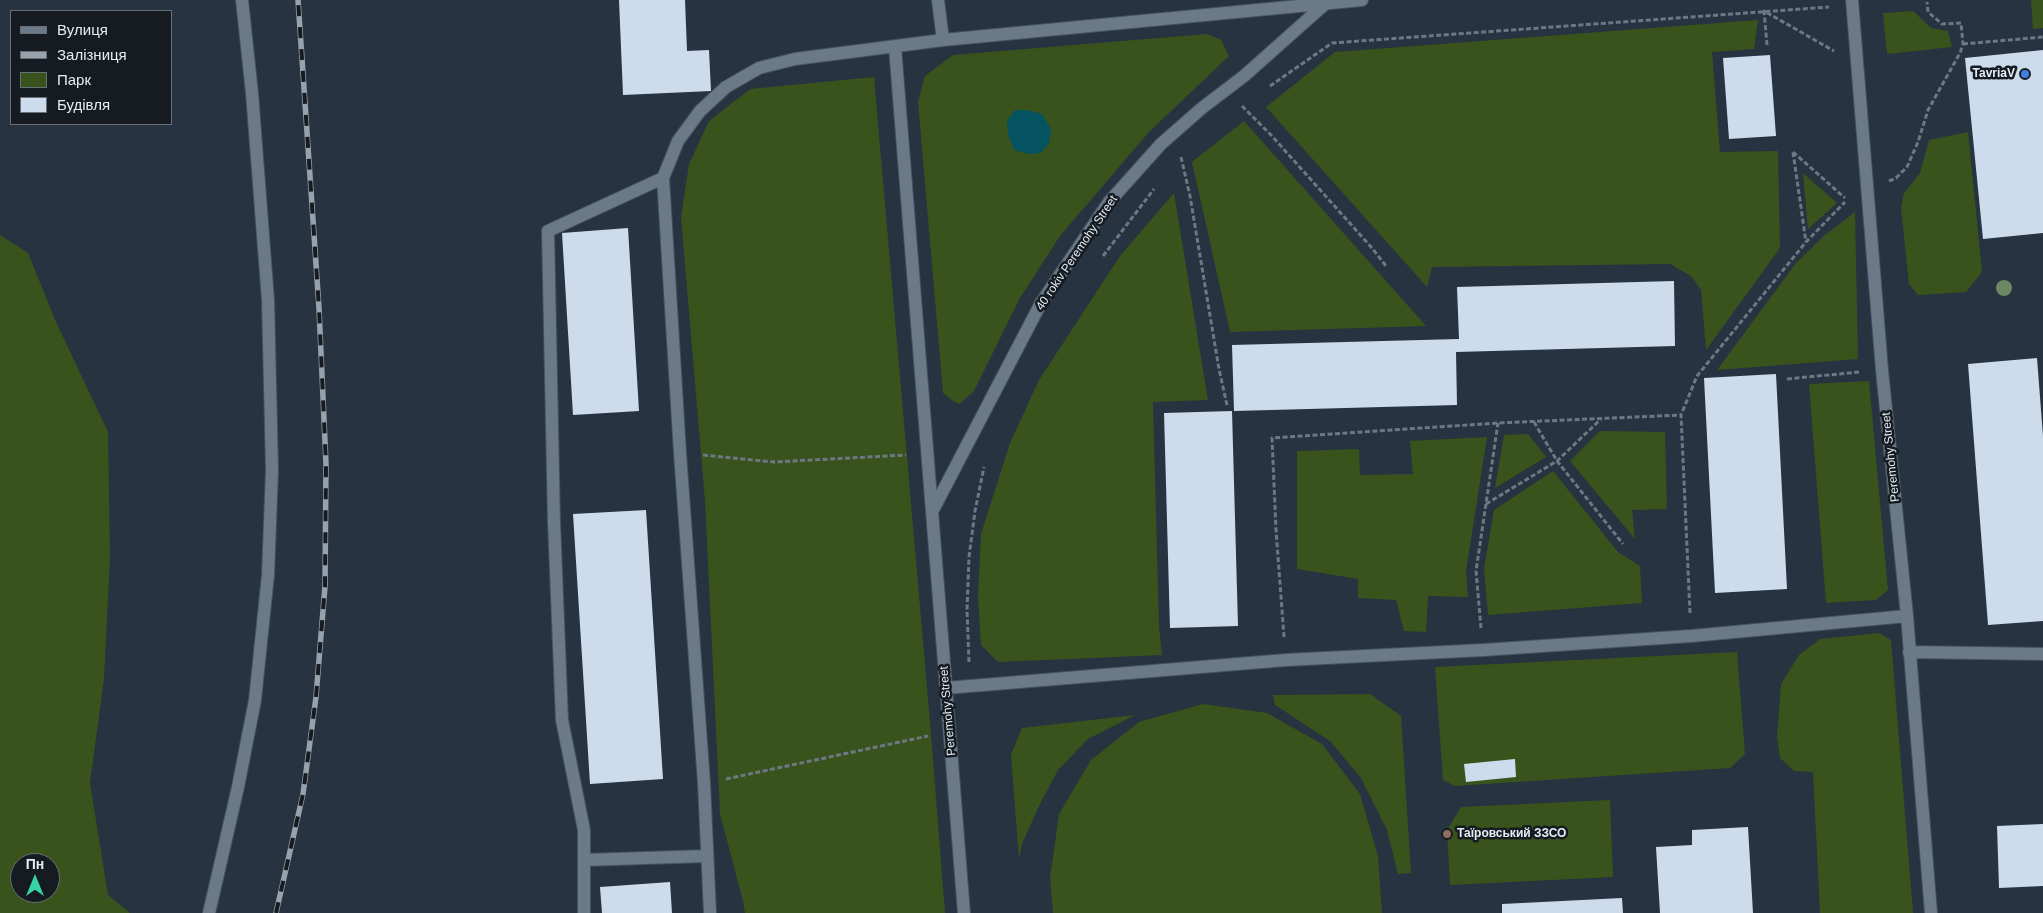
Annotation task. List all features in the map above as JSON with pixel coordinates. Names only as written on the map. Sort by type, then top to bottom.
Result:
[{"type":"street","points":[[209,913],[238,787],[255,700],[268,575],[272,470],[268,300],[252,92],[242,0]]},
{"type":"street","points":[[938,0],[943,40]]},
{"type":"street","points":[[710,913],[704,784],[680,453],[664,178],[678,141],[700,111],[726,87],[759,68],[795,59],[943,40],[1362,0]]},
{"type":"street","name":"Peremohy Street","points":[[1852,3],[1882,370],[1907,616],[1930,913]]},
{"type":"street","name":"40 rokiv Peremohy Street","points":[[933,510],[1042,303],[1109,202],[1161,144],[1202,108],[1244,76],[1326,4]]},
{"type":"street","name":"Peremohy Street","points":[[895,47],[964,913]]},
{"type":"street","points":[[584,913],[584,830],[562,720],[554,522],[548,231],[664,178]]},
{"type":"street","points":[[946,688],[1286,660],[1482,650],[1691,636],[1907,616]]},
{"type":"street","points":[[1909,652],[2043,654]]},
{"type":"street","points":[[584,860],[707,856]]},
{"type":"path","points":[[1867,188],[1896,178],[1907,166],[1918,142],[1928,110],[1960,53],[1963,44],[1961,23],[1942,24],[1928,12],[1927,2]]},
{"type":"path","points":[[1266,89],[1332,44],[1656,21],[1852,3]]},
{"type":"path","points":[[1764,11],[1767,45]]},
{"type":"path","points":[[1764,11],[1857,64]]},
{"type":"path","points":[[1963,44],[2043,37]]},
{"type":"path","points":[[1234,112],[1250,100]]},
{"type":"path","points":[[1242,106],[1271,135],[1386,266]]},
{"type":"path","points":[[1691,636],[1681,415],[1697,376],[1806,242],[1847,200],[1793,152],[1806,242]]},
{"type":"path","points":[[1174,164],[1180,156],[1190,196],[1219,369],[1227,405]]},
{"type":"path","points":[[1098,263],[1156,187]]},
{"type":"path","points":[[1787,379],[1882,370]]},
{"type":"path","points":[[1286,660],[1276,530],[1272,438],[1498,423],[1681,415]]},
{"type":"path","points":[[1486,504],[1557,461],[1601,419]]},
{"type":"path","points":[[1534,422],[1557,461],[1623,544]]},
{"type":"path","points":[[1482,650],[1476,571],[1498,423]]},
{"type":"path","points":[[963,450],[990,455],[982,470],[969,556],[967,610],[971,685]]},
{"type":"path","points":[[680,453],[774,462],[928,453]]},
{"type":"path","points":[[704,784],[949,731]]},
{"type":"green space","points":[[2031,0],[2043,0],[2043,28],[2033,29]]},
{"type":"green space","points":[[1913,11],[1931,28],[1948,31],[1952,47],[1887,54],[1883,13]]},
{"type":"green space","points":[[1758,20],[1754,49],[1712,52],[1720,152],[1778,151],[1780,248],[1706,350],[1701,290],[1691,276],[1670,264],[1432,267],[1427,287],[1266,107],[1335,52]]},
{"type":"green space","points":[[1207,34],[1221,40],[1229,56],[1149,132],[1060,236],[1020,298],[974,391],[959,404],[953,401],[943,393],[918,102],[925,76],[953,55]]},
{"type":"green space","points":[[874,77],[945,913],[745,913],[720,814],[705,501],[681,217],[689,164],[709,121],[750,89]]},
{"type":"green space","points":[[1244,121],[1426,326],[1230,332],[1192,162]]},
{"type":"green space","points":[[1968,132],[1982,272],[1966,292],[1918,295],[1909,284],[1901,208],[1904,193],[1920,173],[1929,140]]},
{"type":"green space","points":[[1803,173],[1837,203],[1808,229]]},
{"type":"green space","points":[[1174,193],[1208,400],[1153,402],[1159,627],[1162,655],[998,662],[981,645],[978,597],[981,534],[1010,443],[1039,380],[1120,256]]},
{"type":"green space","points":[[1855,212],[1858,359],[1717,370],[1796,263],[1825,235]]},
{"type":"green space","points":[[0,235],[28,253],[56,322],[108,432],[110,558],[104,679],[90,783],[108,895],[130,913],[0,913]]},
{"type":"green space","points":[[1869,381],[1888,590],[1876,600],[1826,603],[1809,384]]},
{"type":"green space","points":[[1600,431],[1665,432],[1667,509],[1632,510],[1635,539],[1570,461]]},
{"type":"green space","points":[[1528,434],[1546,457],[1495,488],[1504,435]]},
{"type":"green space","points":[[1487,437],[1466,571],[1468,597],[1428,596],[1426,632],[1404,631],[1396,600],[1358,598],[1358,579],[1297,569],[1297,451],[1359,449],[1360,475],[1413,474],[1410,441]]},
{"type":"green space","points":[[1553,471],[1618,552],[1640,566],[1642,603],[1488,615],[1484,569],[1494,510]]},
{"type":"green space","points":[[1879,633],[1891,640],[1913,913],[1820,913],[1813,772],[1794,771],[1780,758],[1777,737],[1781,684],[1799,655],[1820,639]]},
{"type":"green space","points":[[1737,652],[1745,754],[1730,768],[1455,786],[1443,780],[1435,667]]},
{"type":"green space","points":[[1370,694],[1401,716],[1411,873],[1398,874],[1387,830],[1361,778],[1330,741],[1275,705],[1273,695]]},
{"type":"green space","points":[[1203,704],[1267,713],[1322,744],[1360,794],[1378,856],[1382,913],[1053,913],[1050,878],[1059,814],[1091,760],[1139,722]]},
{"type":"green space","points":[[1135,715],[1088,739],[1058,770],[1022,844],[1019,859],[1011,755],[1022,728]]},
{"type":"green space","points":[[1610,800],[1613,877],[1450,885],[1447,830],[1461,807]]},
{"type":"water","points":[[1015,110],[1026,110],[1042,114],[1051,129],[1049,143],[1041,153],[1029,154],[1014,150],[1008,135],[1007,121]]},
{"type":"building","points":[[619,0],[685,0],[687,51],[709,50],[711,91],[623,95]]},
{"type":"building","points":[[2043,50],[2043,233],[1983,239],[1965,58]]},
{"type":"building","points":[[1770,55],[1776,136],[1729,139],[1723,58]]},
{"type":"building","points":[[628,228],[639,411],[573,415],[562,233]]},
{"type":"building","points":[[1674,281],[1675,346],[1456,352],[1457,405],[1234,411],[1232,345],[1459,339],[1457,287]]},
{"type":"building","points":[[2037,358],[2043,436],[2043,621],[1988,625],[1968,364]]},
{"type":"building","points":[[1776,374],[1787,589],[1715,593],[1704,378]]},
{"type":"building","points":[[1232,411],[1238,626],[1170,628],[1164,413]]},
{"type":"building","points":[[646,510],[663,779],[590,784],[573,514]]},
{"type":"building","points":[[1515,759],[1516,777],[1466,782],[1464,764]]},
{"type":"building","points":[[2043,824],[2043,886],[1999,888],[1997,826]]},
{"type":"building","points":[[1748,827],[1753,913],[1660,913],[1656,847],[1692,845],[1692,830]]},
{"type":"building","points":[[670,882],[672,913],[602,913],[600,887]]},
{"type":"building","points":[[1622,898],[1623,913],[1502,913],[1502,904]]},
{"type":"railway","points":[[276,913],[303,794],[316,697],[325,586],[326,464],[319,308],[298,0]]},
{"type":"place","name":"TavriaV","points":[[2025,74]]},
{"type":"place","name":"Таїровський ЗЗСО","points":[[1447,834]]}]
